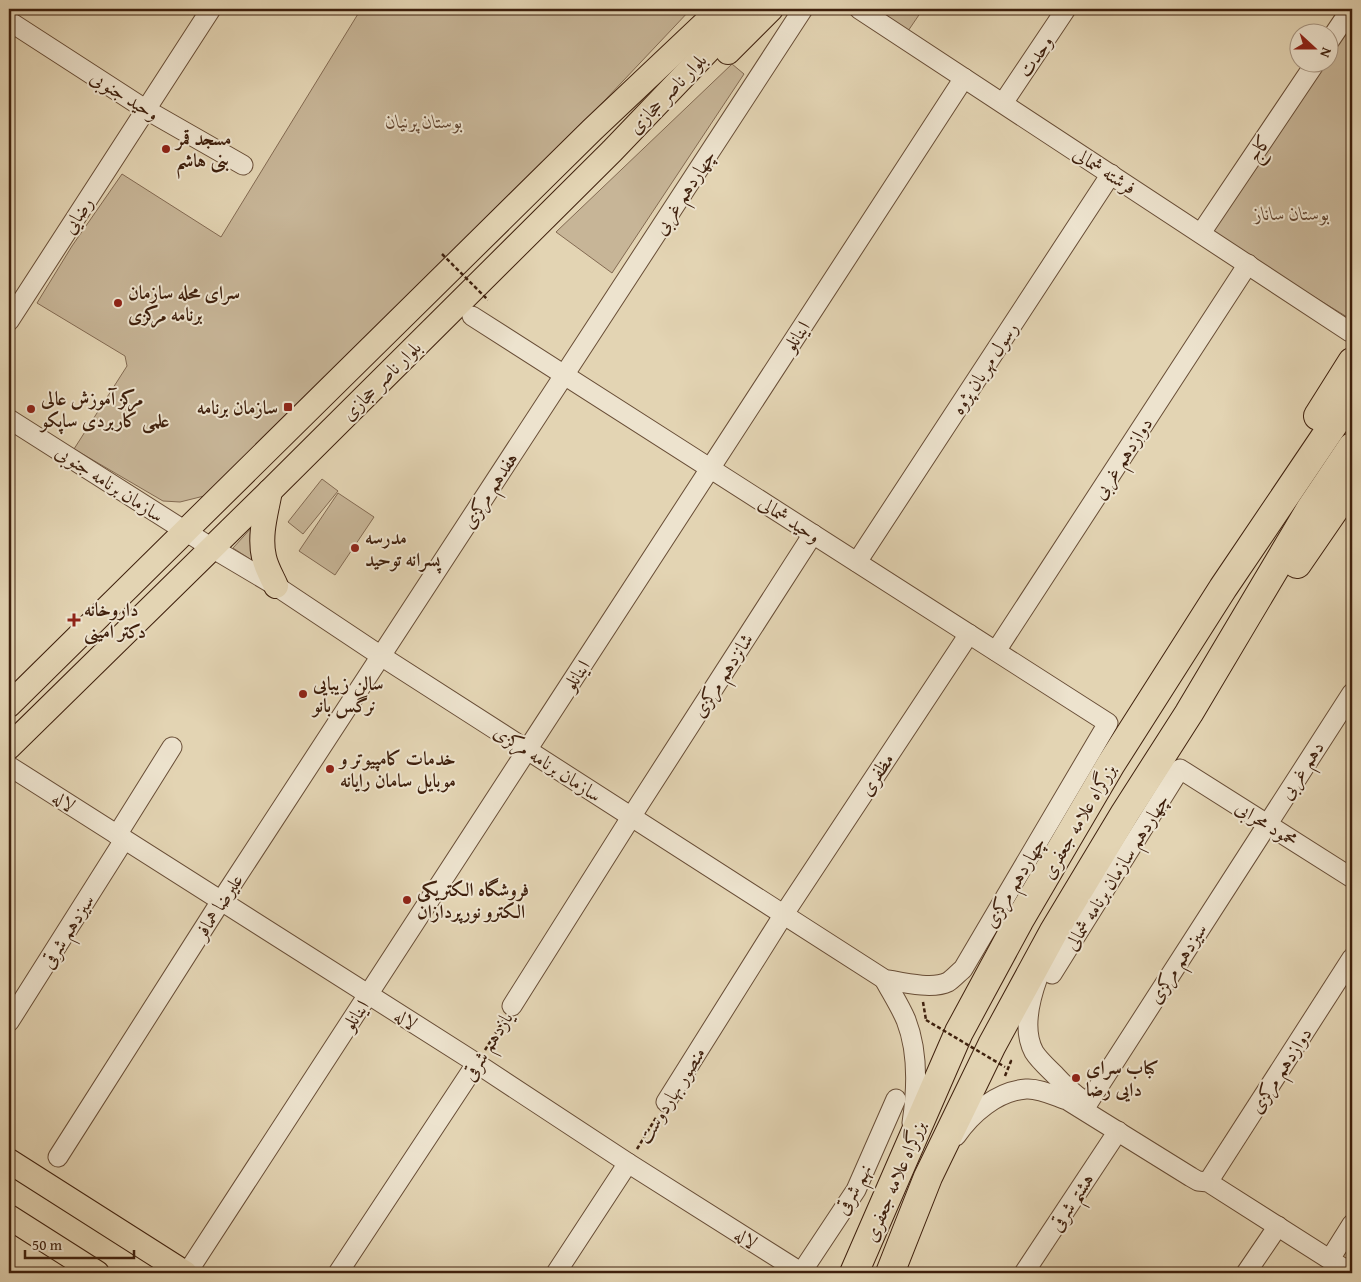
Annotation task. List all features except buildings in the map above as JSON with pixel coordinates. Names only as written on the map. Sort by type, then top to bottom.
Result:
[{"type":"highway","points":[[1222,588],[1302,440],[1352,362]]},
{"type":"highway","name":"بزرگراه علامه جعفری","points":[[854,1273],[959,1032],[1019,921],[1111,764],[1222,588],[1352,397]]},
{"type":"highway","name":"بزرگراه علامه جعفری","points":[[890,1273],[928,1176],[992,1046],[1054,931],[1311,508],[1352,447]]},
{"type":"highway","points":[[1188,713],[1276,593],[1352,484]]},
{"type":"main road","points":[[592,130],[658,52],[700,9]]},
{"type":"main road","name":"بلوار ناصر حجازی","points":[[9,705],[592,130],[720,9]]},
{"type":"main road","name":"بلوار ناصر حجازی","points":[[9,747],[270,491],[612,150],[748,9]]},
{"type":"main road","points":[[612,150],[704,75],[771,9]]},
{"type":"main road","points":[[270,491],[262,531],[262,546],[264,559],[276,586]]},
{"type":"main road","points":[[9,1161],[186,1273]]},
{"type":"main road","points":[[11,1222],[97,1273]]},
{"type":"street","name":"رضایی","points":[[9,321],[211,9]]},
{"type":"street","name":"چهاردهم غربی","points":[[564,375],[803,9]]},
{"type":"street","name":"فرشته شمالی","points":[[859,9],[1350,332]]},
{"type":"street","name":"وحدت","points":[[1003,103],[1066,9]]},
{"type":"street","points":[[1338,28],[1349,12]]},
{"type":"street","name":"وحید جنوبی","points":[[9,21],[145,109],[243,165]]},
{"type":"street","name":"کاج","points":[[1201,233],[1309,72]]},
{"type":"street","name":"اینانلو","points":[[186,1273],[964,78]]},
{"type":"street","name":"رسول مهربان پژوه","points":[[856,562],[1111,174]]},
{"type":"street","name":"دوازدهم غربی","points":[[996,651],[1248,264]]},
{"type":"street","name":"وحید شمالی","points":[[472,316],[1108,723]]},
{"type":"street","name":"هفدهم مرکزی","points":[[381,656],[564,375]]},
{"type":"street","name":"سازمان برنامه جنوبی","points":[[9,419],[212,548]]},
{"type":"street","name":"شانزدهم مرکزی","points":[[631,817],[813,534]]},
{"type":"street","name":"سازمان برنامه مرکزی","points":[[212,548],[276,586],[381,656],[884,979]]},
{"type":"street","name":"مظفری","points":[[784,914],[969,634]]},
{"type":"street","name":"علیرضا همافر","points":[[58,1157],[221,901],[381,656]]},
{"type":"street","name":"دهم غربی","points":[[1267,823],[1352,693]]},
{"type":"street","name":"چهاردهم مرکزی","points":[[884,979],[933,985],[948,982],[963,969],[1108,723]]},
{"type":"street","name":"سیزدهم شرقی","points":[[9,1022],[121,837],[172,746]]},
{"type":"street","name":"لاله","points":[[9,766],[801,1273]]},
{"type":"street","name":"محمود محرابی","points":[[1180,769],[1352,878]]},
{"type":"street","name":"چهاردهم سازمان برنامه شمالی","points":[[1052,974],[1180,769]]},
{"type":"street","name":"یازدهم شرقی","points":[[512,1006],[631,817]]},
{"type":"street","name":"سیزدهم مرکزی","points":[[1088,1103],[1267,823]]},
{"type":"street","name":"منصور بهاردوست","points":[[666,1102],[784,914]]},
{"type":"street","points":[[1054,931],[1034,988],[1028,1022],[1030,1041],[1035,1053],[1072,1093],[1203,1173],[1208,1182]]},
{"type":"street","name":"دوازدهم مرکزی","points":[[1208,1182],[1352,958]]},
{"type":"street","points":[[884,979],[906,1019],[914,1054],[916,1076],[908,1148]]},
{"type":"street","name":"یازدهم شرقی","points":[[338,1273],[476,1064]]},
{"type":"street","points":[[928,1176],[964,1124],[986,1105],[1009,1092],[1027,1089],[1050,1094],[1067,1100],[1198,1181],[1208,1182],[1352,1273]]},
{"type":"street","name":"نهم شرقی","points":[[801,1273],[856,1190],[896,1099]]},
{"type":"street","name":"هشتم شرقی","points":[[1024,1273],[1118,1131]]},
{"type":"street","name":"منصور بهاردوست","points":[[556,1273],[628,1163]]},
{"type":"street","points":[[1330,1259],[1352,1224]]},
{"type":"street","points":[[1246,1273],[1278,1226]]},
{"type":"path","points":[[442,254],[488,300]]},
{"type":"path","points":[[923,1000],[926,1020],[1005,1067]]},
{"type":"path","name":"یازدهم شرقی","points":[[476,1064],[512,1006]]},
{"type":"path","name":"منصور بهاردوست","points":[[628,1163],[666,1102]]},
{"type":"green space","name":"بوستان پرنیان","points":[[361,9],[691,9],[606,99],[204,496],[180,502],[163,501],[74,449],[127,366],[125,356],[37,303],[72,246],[122,174],[221,237]]},
{"type":"green space","points":[[878,9],[923,9],[908,31]]},
{"type":"green space","name":"بوستان ساناز","points":[[1352,23],[1352,320],[1207,231],[1318,72],[1338,72],[1338,43]]},
{"type":"green space","points":[[732,64],[744,74],[612,273],[556,232]]},
{"type":"green space","points":[[322,479],[338,491],[303,534],[288,522]]},
{"type":"green space","points":[[338,493],[374,517],[335,575],[299,551]]},
{"type":"green space","points":[[254,525],[261,566],[233,548]]},
{"type":"place","name":"مسجد قمر بنی هاشم","points":[[166,149]]},
{"type":"place","name":"سرای محله سازمان برنامه مرکزی","points":[[118,303]]},
{"type":"place","name":"سازمان برنامه","points":[[288,407]]},
{"type":"place","name":"مرکز آموزش عالی علمی کاربردی ساپکو","points":[[31,409]]},
{"type":"place","name":"مدرسه پسرانه توحید","points":[[355,548]]},
{"type":"place","name":"داروخانه دکتر امینی","points":[[74,620]]},
{"type":"place","name":"سالن زیبایی نرگس بانو","points":[[303,694]]},
{"type":"place","name":"خدمات کامپیوتر و موبایل سامان رایانه","points":[[330,769]]},
{"type":"place","name":"فروشگاه الکتریکی الکترو نورپردازان","points":[[407,900]]},
{"type":"place","name":"کباب سرای دایی رضا","points":[[1076,1078]]}]
